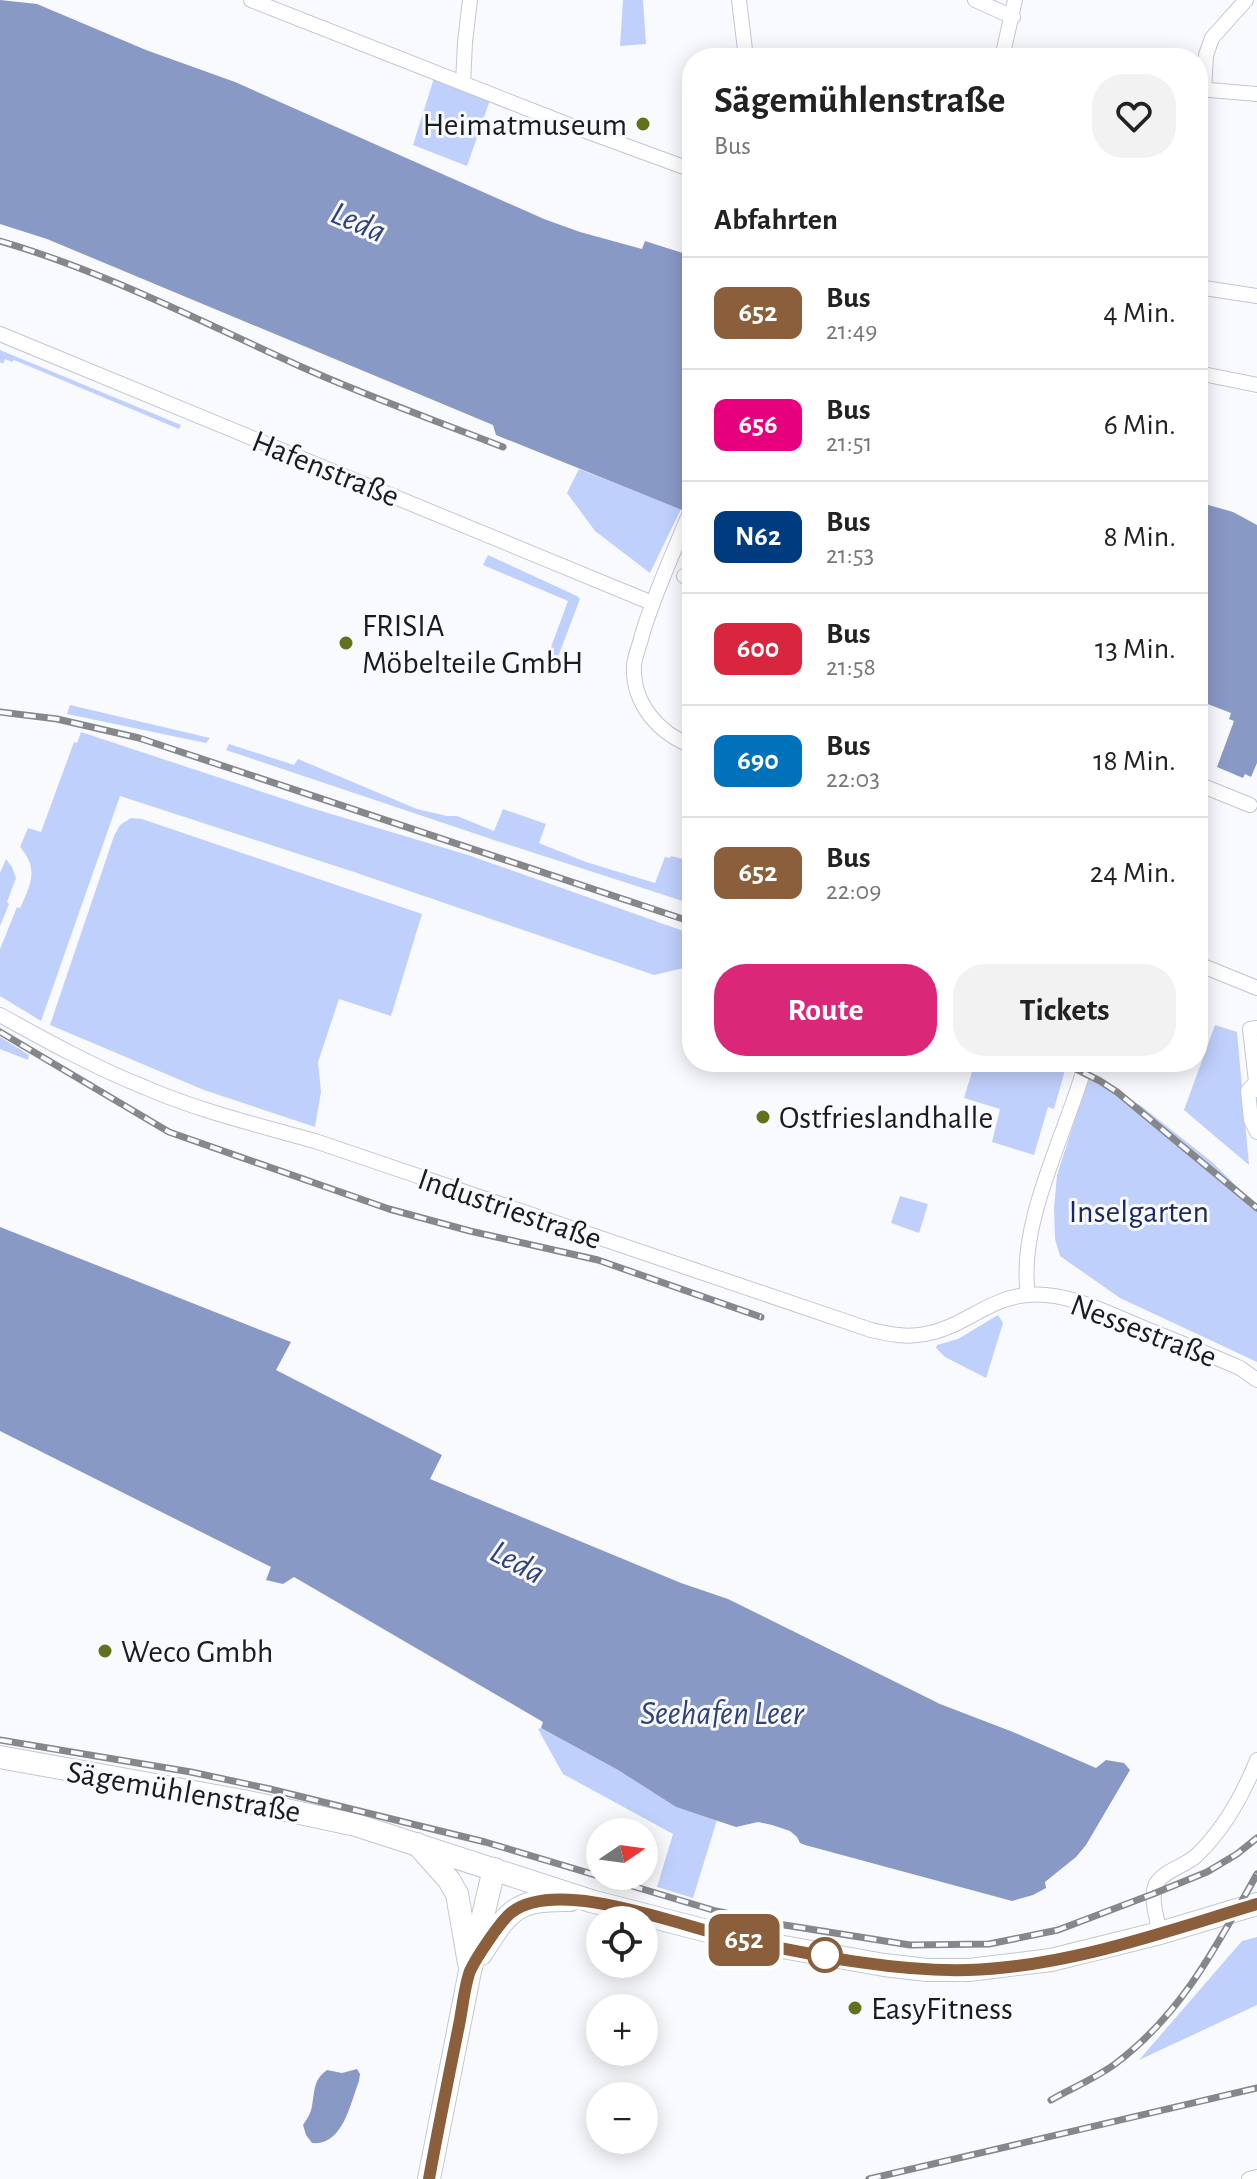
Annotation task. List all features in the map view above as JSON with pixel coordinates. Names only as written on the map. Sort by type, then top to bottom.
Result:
[{"type":"main road","name":"Sägemühlenstraße","points":[[0,1757],[317,1815],[416,1843],[591,1901],[738,1939],[927,1970],[969,1970],[1051,1960],[1160,1933],[1257,1904]]},
{"type":"main road","points":[[416,1843],[449,1880],[457,1894],[470,1971]]},
{"type":"main road","points":[[429,2179],[470,1971],[494,1869]]},
{"type":"main road","points":[[470,1971],[513,1910],[547,1900],[591,1901]]},
{"type":"street","points":[[463,83],[470,0]]},
{"type":"street","points":[[739,0],[745,48]]},
{"type":"street","points":[[975,0],[1013,17]]},
{"type":"street","points":[[1005,48],[1015,0]]},
{"type":"street","points":[[1208,49],[1212,38],[1246,0]]},
{"type":"street","points":[[254,1],[682,166]]},
{"type":"street","points":[[1208,90],[1257,94]]},
{"type":"street","points":[[1208,289],[1257,296]]},
{"type":"street","name":"Hafenstraße","points":[[0,334],[652,603]]},
{"type":"street","points":[[1208,375],[1257,385]]},
{"type":"street","points":[[682,532],[652,603],[634,663],[637,688],[647,712],[658,725],[682,741]]},
{"type":"street","points":[[1208,788],[1250,805]]},
{"type":"street","points":[[1208,968],[1257,988]]},
{"type":"street","name":"Industriestraße","points":[[0,1015],[56,1046],[145,1088],[237,1120],[315,1141],[871,1330],[901,1336],[928,1334],[947,1328],[1000,1300],[1028,1295]]},
{"type":"street","points":[[1257,1028],[1250,1029],[1257,1090]]},
{"type":"street","name":"Nessestraße","points":[[1083,1072],[1031,1233],[1026,1284],[1028,1295],[1062,1297],[1098,1309],[1240,1368],[1257,1380]]},
{"type":"street","points":[[1256,1081],[1248,1091],[1251,1120],[1257,1132]]},
{"type":"street","points":[[1160,1933],[1154,1887],[1160,1879],[1195,1857],[1220,1828],[1232,1812],[1257,1760]]},
{"type":"street","points":[[1249,2179],[1257,2177]]},
{"type":"green space","points":[[623,0],[643,0],[646,44],[620,46]]},
{"type":"green space","points":[[434,78],[490,100],[467,166],[413,145]]},
{"type":"green space","points":[[0,350],[181,425],[179,429],[14,360],[5,359],[3,364],[0,362]]},
{"type":"green space","points":[[579,469],[681,509],[650,573],[595,531],[567,493]]},
{"type":"green space","points":[[488,555],[580,599],[553,670],[544,666],[568,601],[483,565]]},
{"type":"green space","points":[[70,705],[210,738],[206,743],[67,714]]},
{"type":"green space","points":[[81,732],[308,807],[468,855],[682,930],[682,968],[654,975],[120,796],[41,1021],[0,996],[0,949],[30,884],[30,862],[20,847],[28,828],[41,832],[74,742],[77,743]]},
{"type":"green space","points":[[229,744],[294,765],[298,759],[417,809],[457,816],[494,831],[503,809],[546,824],[539,843],[586,862],[655,883],[665,857],[682,859],[682,901],[497,841],[226,750]]},
{"type":"green space","points":[[131,818],[142,819],[422,914],[391,1016],[339,999],[318,1062],[321,1092],[315,1127],[204,1090],[50,1025],[114,836],[120,825]]},
{"type":"green space","points":[[6,859],[16,878],[0,926],[0,873]]},
{"type":"green space","points":[[1215,1025],[1237,1032],[1249,1165],[1184,1110],[1198,1072],[1208,1072],[1208,1044]]},
{"type":"green space","points":[[0,1037],[29,1055],[28,1060],[0,1049]]},
{"type":"green space","points":[[972,1072],[1064,1072],[1054,1109],[1048,1107],[1034,1155],[992,1142],[1000,1109],[964,1098]]},
{"type":"green space","name":"Inselgarten","points":[[1088,1079],[1140,1105],[1212,1162],[1257,1206],[1257,1362],[1120,1298],[1060,1256],[1055,1239],[1057,1175]]},
{"type":"green space","points":[[900,1196],[928,1204],[919,1233],[891,1223]]},
{"type":"green space","points":[[998,1315],[1003,1323],[986,1378],[945,1357],[936,1348],[958,1339]]},
{"type":"green space","points":[[538,1729],[618,1770],[676,1807],[717,1820],[693,1898],[658,1887],[673,1834],[658,1826],[658,1818],[644,1818],[563,1774]]},
{"type":"green space","points":[[1257,1937],[1257,2005],[1139,2060],[1242,1941]]},
{"type":"water","name":"Leda","points":[[0,0],[37,4],[146,50],[235,82],[544,219],[642,249],[645,241],[682,253],[682,510],[496,435],[493,425],[47,239],[0,224]]},
{"type":"water","points":[[1208,505],[1233,512],[1257,525],[1257,763],[1251,777],[1245,774],[1243,778],[1217,767],[1234,721],[1229,719],[1231,713],[1208,704]]},
{"type":"water","name":"Seehafen Leer","points":[[0,1227],[291,1342],[276,1370],[442,1455],[430,1479],[681,1583],[728,1599],[940,1704],[1096,1768],[1106,1760],[1124,1763],[1130,1770],[1076,1857],[1045,1882],[1046,1888],[1012,1901],[805,1845],[790,1831],[772,1825],[758,1822],[736,1827],[676,1807],[618,1770],[541,1728],[543,1722],[294,1577],[283,1584],[266,1580],[271,1567],[0,1431]]},
{"type":"water","points":[[357,2069],[359,2081],[344,2122],[331,2138],[312,2143],[303,2125],[311,2111],[319,2078],[327,2070],[342,2073]]},
{"type":"railway","points":[[0,241],[116,283],[329,379],[503,447]]},
{"type":"railway","points":[[0,712],[57,719],[139,738],[682,919]]},
{"type":"railway","points":[[0,1032],[169,1132],[389,1209],[598,1260],[761,1317]]},
{"type":"railway","points":[[1082,1072],[1117,1092],[1257,1208]]},
{"type":"railway","points":[[0,1740],[191,1772],[270,1789],[485,1842],[716,1911],[910,1945],[989,1944],[1058,1930],[1207,1872],[1257,1838]]},
{"type":"railway","points":[[1051,2100],[1115,2064],[1160,2023],[1196,1977],[1257,1874]]},
{"type":"railway","points":[[869,2179],[1257,2088]]},
{"type":"bus line","name":"652","points":[[429,2179],[470,1971],[504,1919],[513,1910],[532,1902],[591,1901],[738,1939],[927,1970],[969,1970],[1051,1960],[1160,1933],[1257,1904]]},
{"type":"place","name":"Heimatmuseum","points":[[643,124]]},
{"type":"place","name":"FRISIA Möbelteile GmbH","points":[[346,643]]},
{"type":"place","name":"Ostfrieslandhalle","points":[[763,1117]]},
{"type":"place","name":"Weco Gmbh","points":[[105,1651]]},
{"type":"place","name":"EasyFitness","points":[[855,2008]]}]
